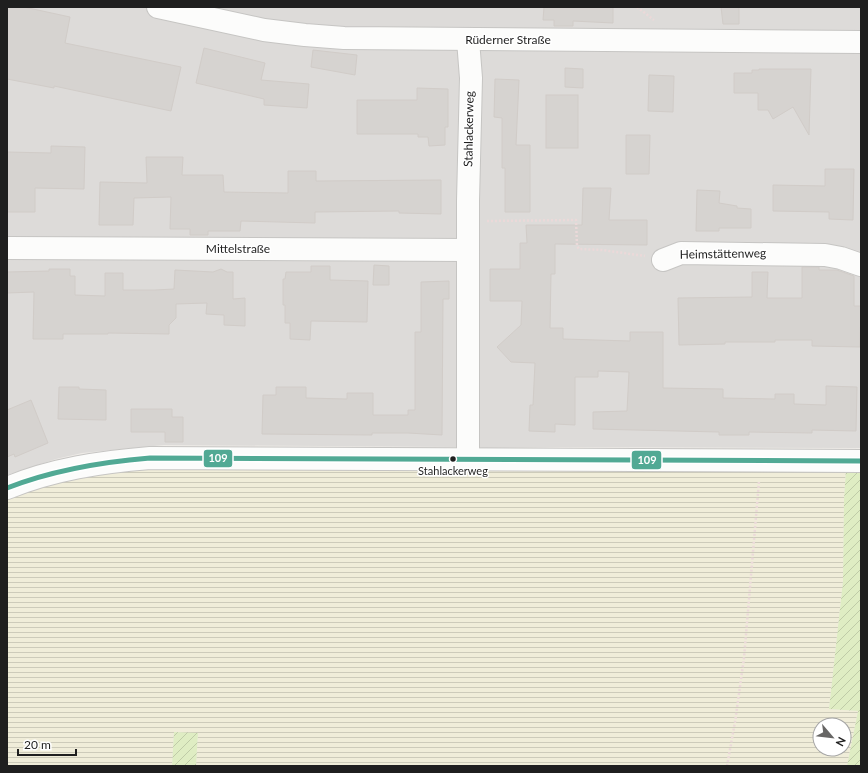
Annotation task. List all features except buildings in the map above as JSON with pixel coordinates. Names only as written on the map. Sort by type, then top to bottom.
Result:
[{"type":"street","name":"Rüderner Straße","points":[[158,7],[264,30],[361,39],[861,42]]},
{"type":"street","name":"Stahlackerweg","points":[[468,40],[471,78],[468,221],[468,459]]},
{"type":"street","name":"Mittelstraße","points":[[7,248],[468,250]]},
{"type":"street","name":"Heimstättenweg","points":[[663,260],[681,253],[812,254],[836,256],[861,265]]},
{"type":"street","points":[[7,488],[36,477],[63,470],[114,461],[150,458],[861,461]]},
{"type":"path","name":"Heimstättenweg","points":[[468,221],[576,220],[577,246],[579,250],[608,251],[663,260]]},
{"type":"path","points":[[727,766],[739,700],[744,658],[749,586],[757,509],[759,461]]},
{"type":"shaded area","points":[[7,7],[861,7],[861,448],[484,448],[164,445],[82,453],[56,459],[7,475]]},
{"type":"shaded area","points":[[128,468],[846,469],[843,581],[829,709],[858,711],[852,741],[852,717],[812,717],[812,757],[849,757],[847,766],[196,766],[198,734],[174,732],[172,766],[7,766],[7,497],[43,484]]},
{"type":"green space","points":[[846,469],[861,469],[861,766],[847,766],[849,757],[852,757],[852,741],[858,711],[829,709],[843,581]]},
{"type":"green space","points":[[174,732],[198,733],[196,766],[172,766]]},
{"type":"transit line","name":"109","points":[[7,488],[42,476],[77,468],[150,458],[861,461]]},
{"type":"place","name":"Stahlackerweg","points":[[453,459]]}]
